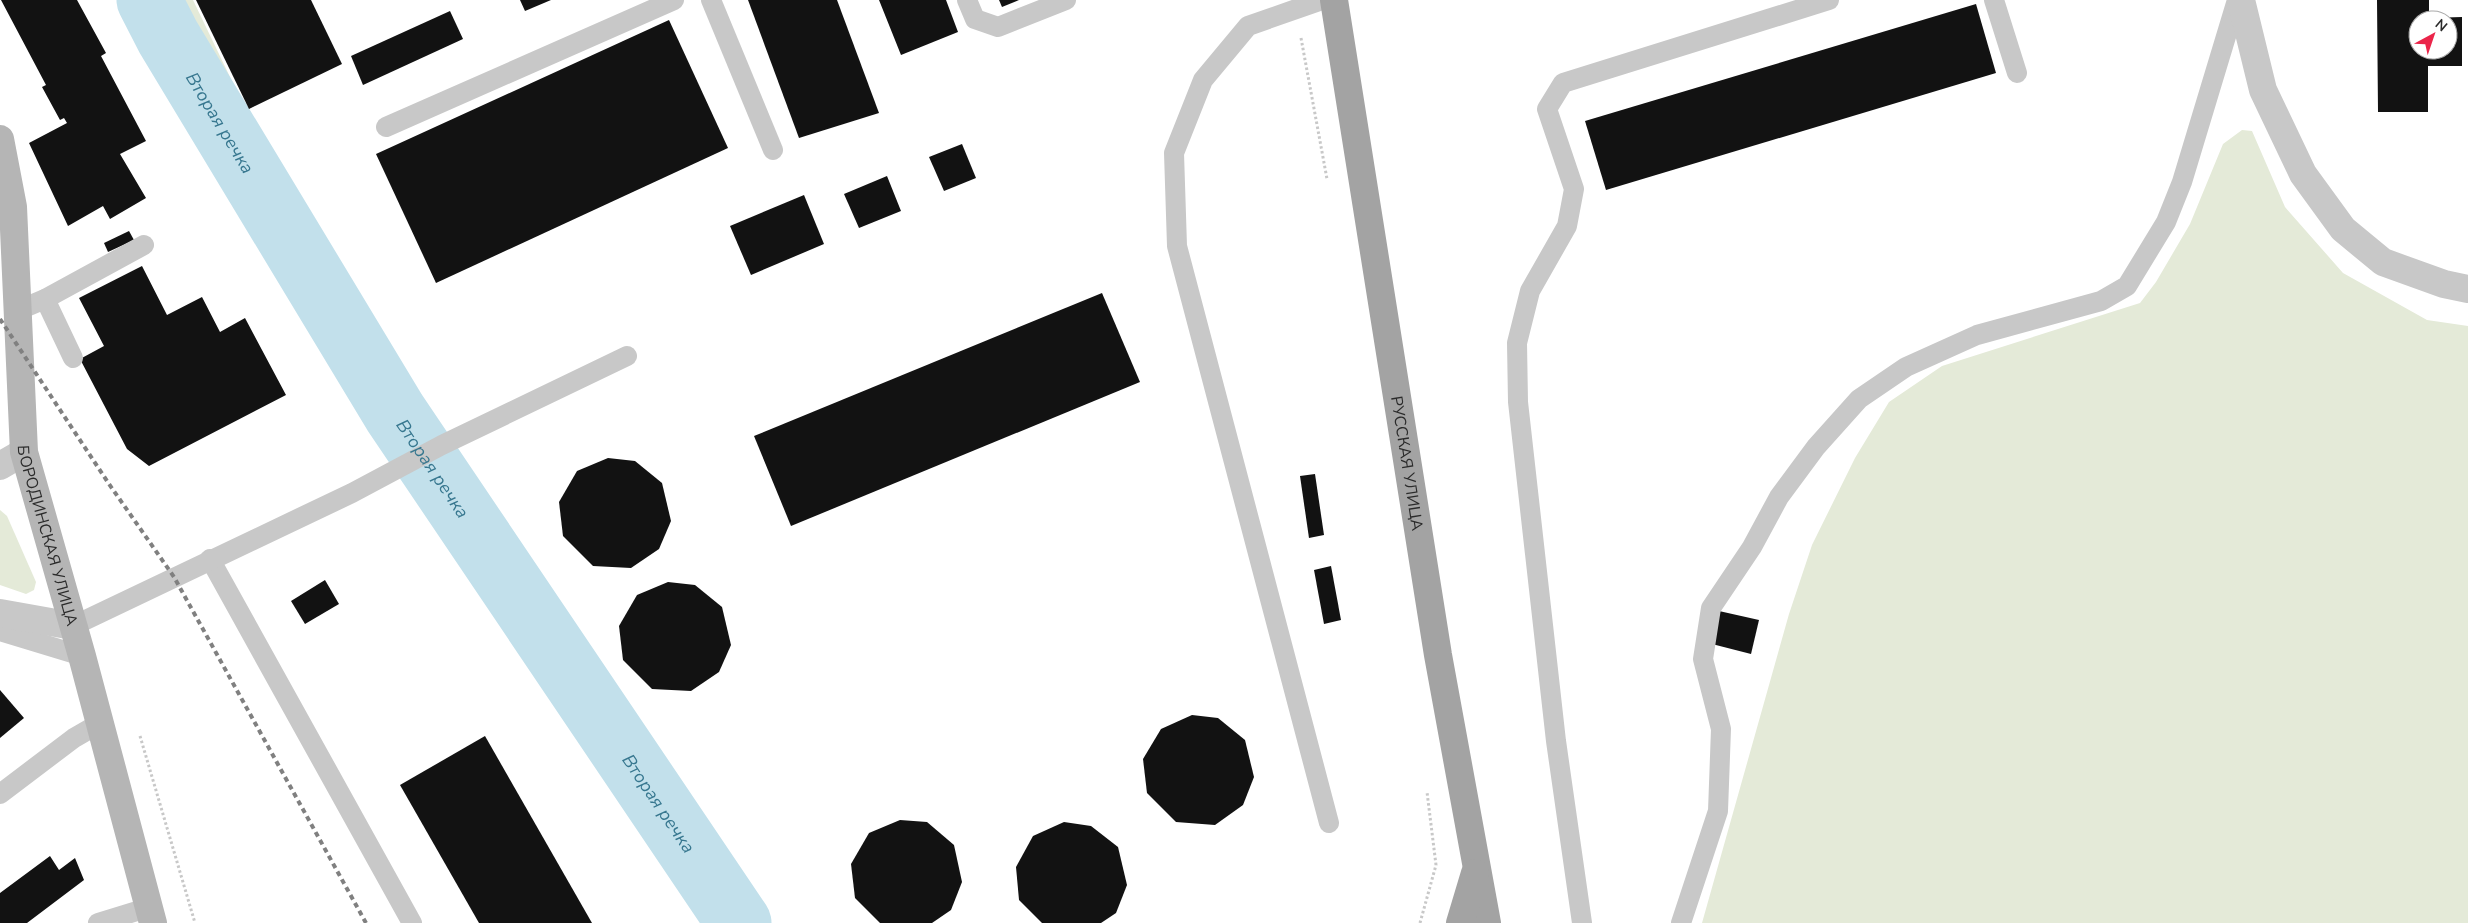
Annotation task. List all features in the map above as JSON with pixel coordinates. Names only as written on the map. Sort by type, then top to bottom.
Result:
[{"type":"main road","name":"РУССКАЯ УЛИЦА","points":[[1334,0],[1437,646],[1476,869],[1460,923]]},
{"type":"main road","name":"БОРОДИНСКАЯ УЛИЦА","points":[[0,139],[13,208],[24,452],[82,656],[151,915]]},
{"type":"main road","points":[[1476,869],[1487,923]]},
{"type":"street","points":[[2239,0],[2263,90],[2303,174],[2343,229],[2383,262],[2444,284],[2468,289]]},
{"type":"street","points":[[0,466],[24,452]]},
{"type":"street","points":[[0,613],[73,626]]},
{"type":"lane","points":[[386,127],[674,0]]},
{"type":"lane","points":[[711,0],[773,150]]},
{"type":"lane","points":[[967,0],[975,18],[998,27],[1066,0]]},
{"type":"lane","points":[[1322,0],[1248,26],[1203,80],[1174,153],[1177,246],[1329,823]]},
{"type":"lane","points":[[1582,923],[1556,741],[1518,402],[1517,343],[1530,291],[1567,226],[1574,189],[1547,109],[1563,83],[1829,0]]},
{"type":"lane","points":[[1994,0],[2016,73]]},
{"type":"lane","points":[[1681,923],[1718,811],[1721,729],[1703,659],[1711,608],[1752,546],[1779,497],[1816,447],[1859,400],[1906,367],[1977,335],[2101,301],[2127,286],[2166,222],[2182,182],[2239,0]]},
{"type":"lane","points":[[19,310],[44,299],[144,245]]},
{"type":"lane","points":[[44,299],[73,358]]},
{"type":"lane","points":[[73,626],[210,559],[352,493],[442,445],[627,356]]},
{"type":"lane","points":[[210,559],[412,923]]},
{"type":"lane","points":[[0,631],[82,656]]},
{"type":"lane","points":[[0,794],[74,738],[100,723]]},
{"type":"lane","points":[[98,923],[151,915]]},
{"type":"path","points":[[139,734],[195,923]]},
{"type":"green space","points":[[170,0],[193,0],[267,154],[249,151]]},
{"type":"green space","points":[[2242,130],[2252,131],[2285,207],[2343,273],[2427,320],[2468,326],[2468,923],[1702,923],[1789,614],[1812,545],[1855,458],[1889,402],[1942,366],[2140,303],[2156,282],[2190,224],[2223,144]]},
{"type":"green space","points":[[0,510],[7,516],[36,582],[34,590],[26,594],[0,585]]},
{"type":"building","points":[[1,0],[77,0],[106,53],[101,56],[146,141],[120,154],[146,198],[110,219],[103,206],[68,226],[29,143],[67,123],[64,118],[60,120],[42,87],[46,85]]},
{"type":"building","points":[[196,0],[311,0],[342,64],[249,109]]},
{"type":"building","points":[[520,0],[551,0],[525,11]]},
{"type":"building","points":[[748,0],[837,0],[879,113],[799,138]]},
{"type":"building","points":[[879,0],[946,0],[958,32],[901,55]]},
{"type":"building","points":[[999,0],[1019,0],[1002,7]]},
{"type":"building","points":[[2377,0],[2429,0],[2429,10],[2408,10],[2408,60],[2458,60],[2458,17],[2462,17],[2462,66],[2428,66],[2428,112],[2378,112]]},
{"type":"building","points":[[1976,4],[1996,73],[1606,190],[1585,121]]},
{"type":"building","points":[[450,11],[463,39],[363,85],[351,56]]},
{"type":"building","points":[[669,20],[728,148],[436,283],[376,154]]},
{"type":"building","points":[[962,144],[976,178],[944,191],[929,157]]},
{"type":"building","points":[[887,176],[901,211],[859,228],[844,194]]},
{"type":"building","points":[[804,195],[824,244],[751,275],[730,226]]},
{"type":"building","points":[[129,231],[134,240],[108,252],[104,243]]},
{"type":"building","points":[[142,266],[167,315],[202,297],[220,332],[245,318],[286,395],[149,466],[127,449],[80,359],[104,346],[79,298]]},
{"type":"building","points":[[1102,293],[1140,382],[791,526],[754,436]]},
{"type":"building","points":[[608,458],[635,461],[662,483],[671,521],[659,549],[631,568],[593,566],[563,536],[559,502],[577,471]]},
{"type":"building","points":[[1315,474],[1324,535],[1309,538],[1300,476]]},
{"type":"building","points":[[1331,566],[1341,620],[1324,624],[1314,570]]},
{"type":"building","points":[[325,580],[339,604],[305,624],[291,601]]},
{"type":"building","points":[[668,582],[695,585],[722,607],[731,645],[719,672],[691,691],[652,689],[623,660],[619,626],[637,595]]},
{"type":"building","points":[[1719,611],[1759,620],[1751,654],[1712,644]]},
{"type":"building","points":[[0,690],[24,718],[0,738]]},
{"type":"building","points":[[1192,715],[1218,718],[1245,740],[1254,777],[1243,805],[1215,825],[1176,822],[1147,793],[1143,759],[1161,729]]},
{"type":"building","points":[[485,736],[592,923],[479,923],[400,785]]},
{"type":"building","points":[[900,820],[927,822],[954,845],[962,882],[951,910],[932,923],[880,923],[855,898],[851,864],[869,833]]},
{"type":"building","points":[[1064,822],[1091,826],[1118,847],[1127,885],[1116,913],[1101,923],[1042,923],[1019,900],[1016,867],[1033,836]]},
{"type":"building","points":[[50,856],[59,870],[75,858],[84,880],[27,923],[0,923],[0,893]]},
{"type":"waterway","name":"Вторая речка","points":[[149,0],[168,37],[395,413],[739,923]]},
{"type":"railway","points":[[0,319],[109,484],[174,577],[366,923]]}]
